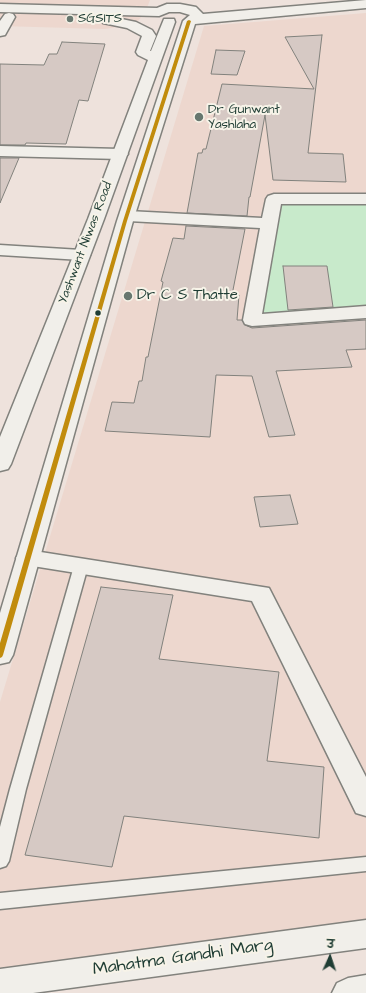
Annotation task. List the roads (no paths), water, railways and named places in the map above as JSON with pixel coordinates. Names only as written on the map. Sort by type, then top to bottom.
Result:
[{"type":"main road","points":[[191,16],[252,10],[324,0]]},
{"type":"main road","points":[[229,4],[252,10],[366,4]]},
{"type":"main road","points":[[94,14],[136,7],[168,10],[216,23],[242,19],[252,10]]},
{"type":"main road","points":[[0,32],[3,14],[94,14],[168,10]]},
{"type":"main road","name":"Yashwant Niwas Road","points":[[0,464],[120,154],[155,59],[168,10]]},
{"type":"main road","points":[[94,14],[143,30],[149,36],[143,52],[155,59]]},
{"type":"main road","name":"Yashwant Niwas Road","points":[[0,655],[128,216],[191,16]]},
{"type":"main road","points":[[0,151],[120,154]]},
{"type":"main road","points":[[366,199],[274,199],[252,320],[366,312]]},
{"type":"main road","points":[[128,216],[270,223]]},
{"type":"main road","points":[[0,250],[81,255]]},
{"type":"main road","points":[[28,558],[261,594],[366,804]]},
{"type":"main road","name":"Mahatma Gandhi Marg","points":[[0,983],[366,934]]},
{"type":"main road","points":[[348,993],[366,990]]},
{"type":"lane","points":[[0,861],[18,789],[81,566]]},
{"type":"lane","points":[[0,901],[366,864]]},
{"type":"place","name":"SGSITS","points":[[70,19]]},
{"type":"place","name":"Dr Gunwant Yashlaha","points":[[199,117]]},
{"type":"place","name":"Dr C S Thatte","points":[[128,296]]}]
